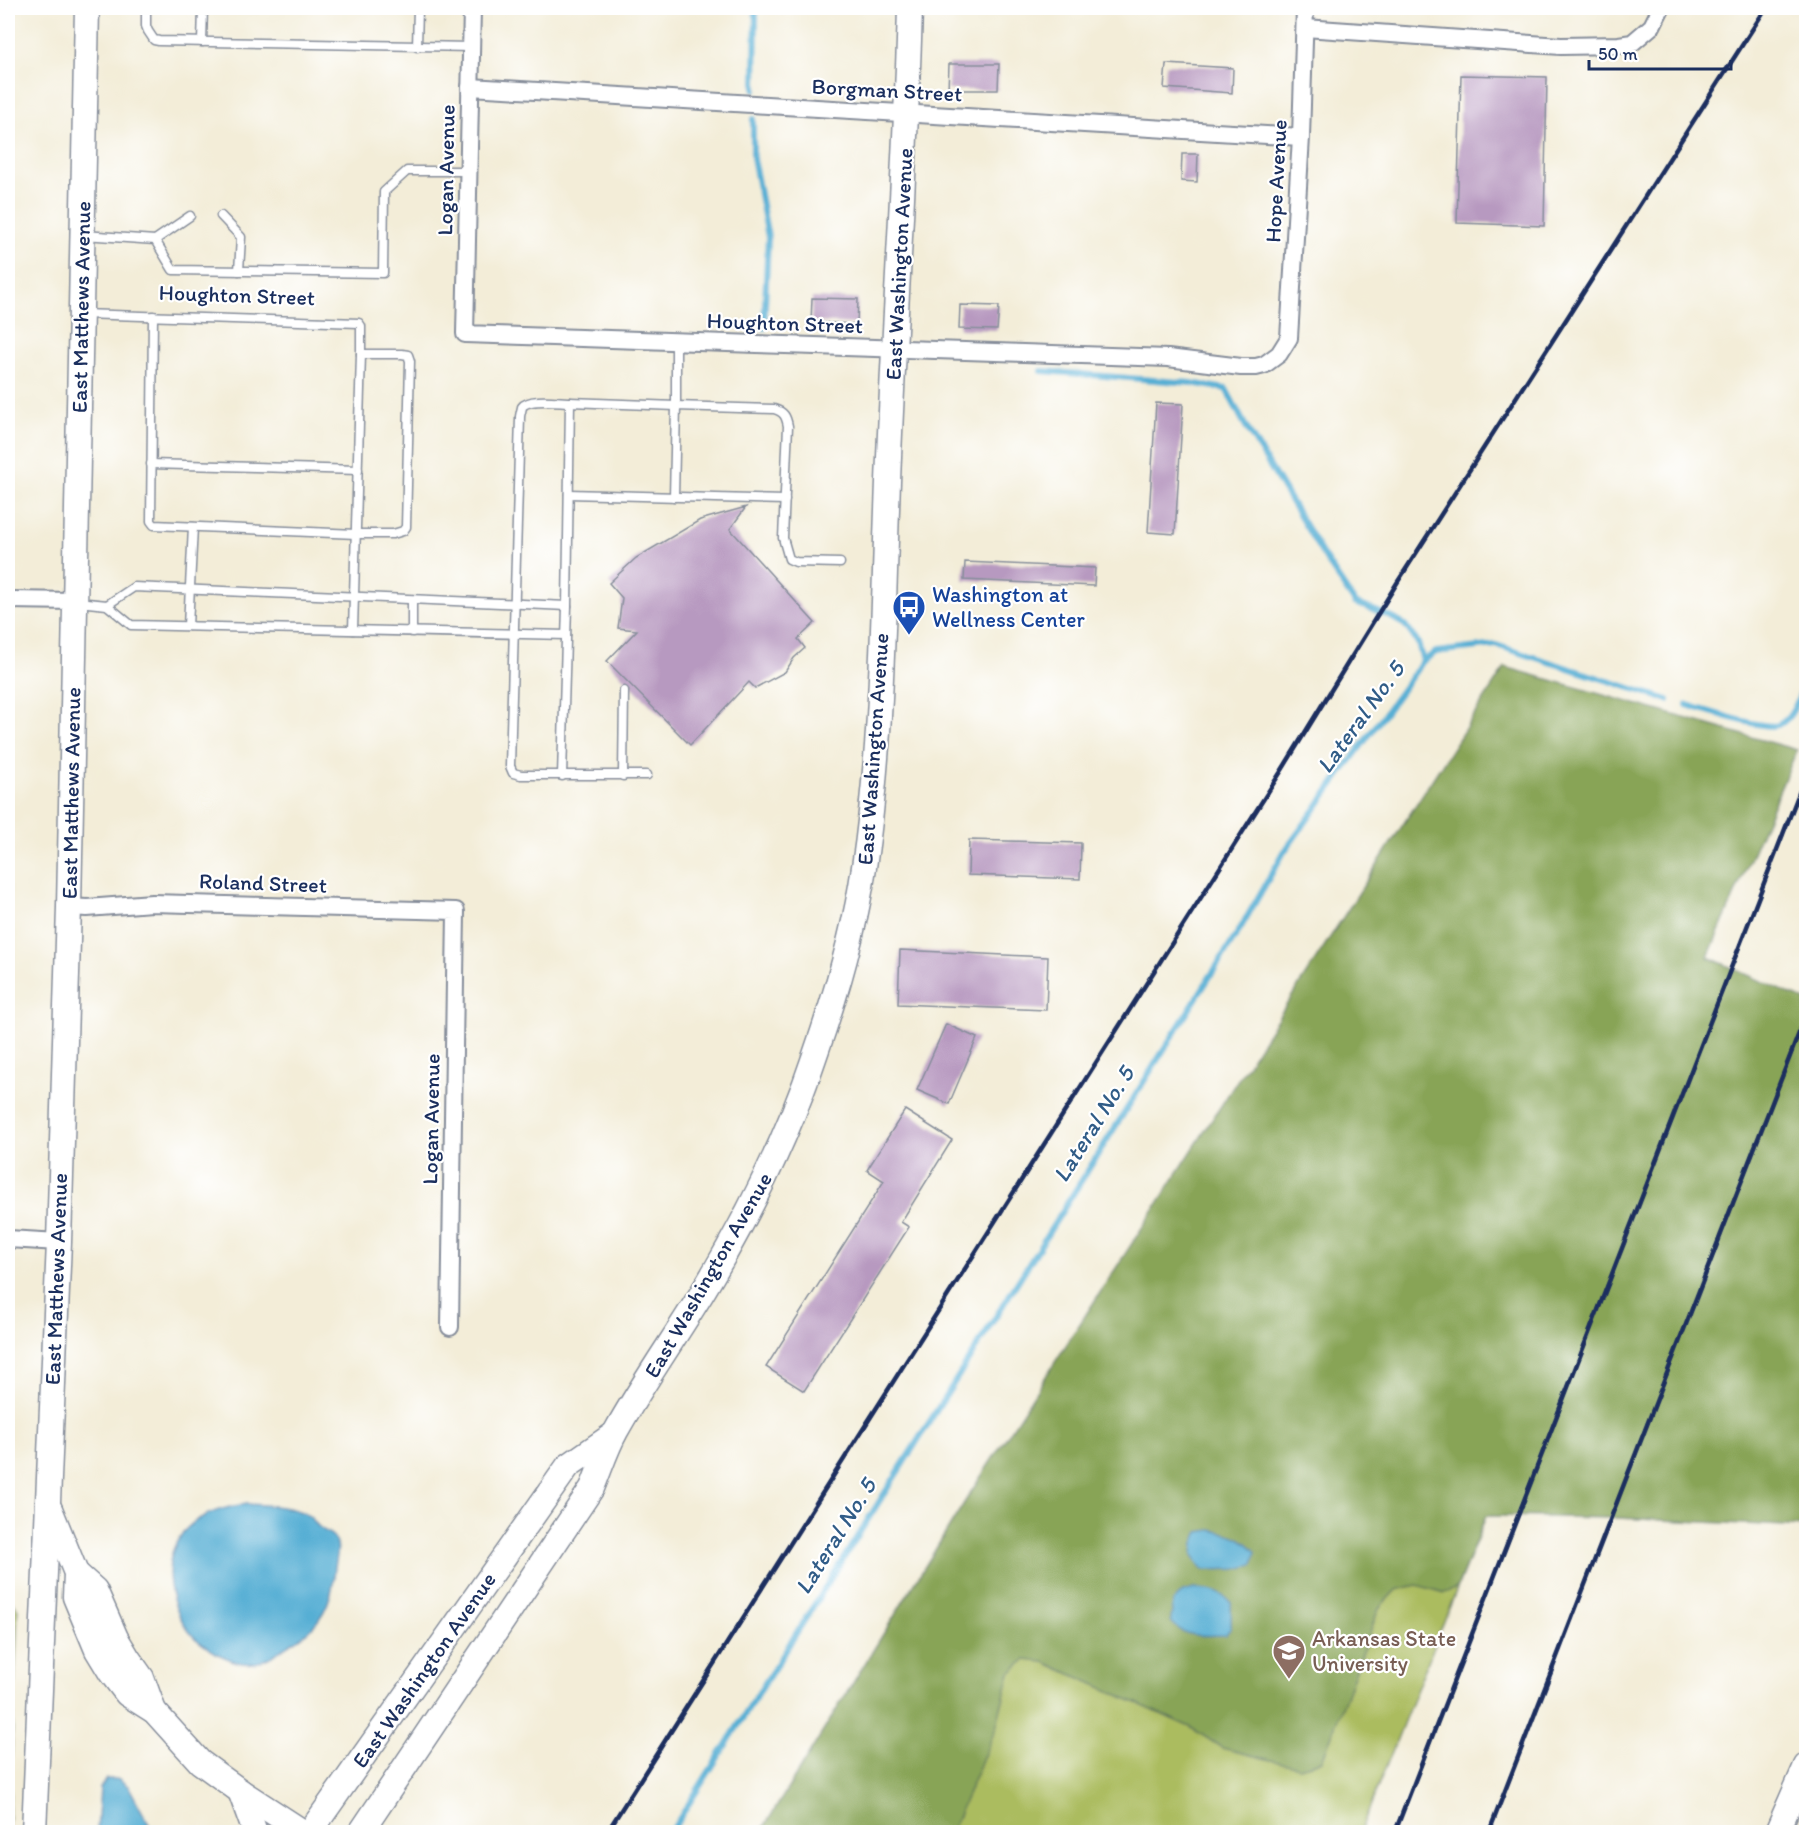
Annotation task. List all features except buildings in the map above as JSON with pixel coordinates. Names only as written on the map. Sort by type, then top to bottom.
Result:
[{"type":"street","name":"East Matthews Avenue","points":[[87,8],[69,907],[59,1242],[47,1501],[76,1573],[75,1597],[97,1650],[127,1694],[154,1711],[200,1762],[303,1833]]},
{"type":"street","name":"Logan Avenue","points":[[465,334],[472,8]]},
{"type":"street","name":"East Washington Avenue","points":[[361,1833],[592,1488],[614,1434],[703,1292],[750,1211],[782,1143],[815,1057],[835,993],[864,872],[880,710],[890,420],[908,113],[910,8]]},
{"type":"street","name":"Hope Avenue","points":[[1279,354],[1289,338],[1301,137],[1305,8]]},
{"type":"street","points":[[1305,28],[1562,46],[1619,45],[1632,43],[1652,26],[1660,12]]},
{"type":"street","name":"Borgman Street","points":[[470,87],[1301,137]]},
{"type":"street","name":"Houghton Street","points":[[465,334],[1168,358],[1248,367],[1264,366],[1279,354]]},
{"type":"street","points":[[8,600],[75,602]]},
{"type":"street","name":"Roland Street","points":[[69,907],[87,908],[152,903],[456,911]]},
{"type":"street","name":"Logan Avenue","points":[[450,1328],[456,911]]},
{"type":"street","points":[[8,1239],[59,1242]]},
{"type":"street","name":"East Washington Avenue","points":[[310,1833],[568,1466],[614,1434]]},
{"type":"street","points":[[34,1833],[47,1501]]},
{"type":"street","points":[[1777,1833],[1806,1766]]},
{"type":"street","points":[[240,1791],[255,1833]]},
{"type":"lane","points":[[146,8],[146,26],[154,40],[471,47]]},
{"type":"lane","points":[[202,42],[203,8]]},
{"type":"lane","points":[[417,47],[418,8]]},
{"type":"lane","points":[[155,240],[173,270],[383,273],[384,192],[407,171],[468,171]]},
{"type":"lane","points":[[83,235],[155,240],[190,216]]},
{"type":"lane","points":[[221,216],[241,237],[239,271]]},
{"type":"lane","name":"Houghton Street","points":[[81,314],[354,321],[361,326],[361,354]]},
{"type":"lane","points":[[153,316],[151,521],[154,525],[356,534],[393,534],[403,531],[406,527],[410,361],[408,356],[361,354],[356,534],[353,598],[353,630]]},
{"type":"lane","points":[[674,497],[676,342]]},
{"type":"lane","points":[[647,775],[521,775],[513,773],[510,766],[522,408],[535,401],[781,411],[786,416],[788,426],[783,538],[789,559],[796,562],[840,564]]},
{"type":"lane","points":[[562,776],[570,402]]},
{"type":"lane","points":[[151,464],[358,470]]},
{"type":"lane","points":[[569,494],[785,500]]},
{"type":"lane","points":[[188,626],[194,527]]},
{"type":"lane","points":[[107,605],[134,587],[567,606]]},
{"type":"lane","points":[[412,600],[412,632]]},
{"type":"lane","points":[[75,602],[107,605],[130,625],[566,635]]},
{"type":"lane","points":[[623,776],[624,692]]},
{"type":"green space","points":[[1505,667],[1797,750],[1708,957],[1806,1001],[1806,1527],[1618,1518],[1486,1516],[1457,1588],[1445,1593],[1417,1585],[1396,1590],[1379,1608],[1322,1761],[1299,1767],[1222,1748],[1190,1727],[1044,1662],[1025,1660],[1010,1673],[996,1728],[951,1832],[761,1832],[971,1492]]},
{"type":"green space","points":[[971,1492],[1486,1516],[1360,1832],[761,1832]]},
{"type":"green space","points":[[8,1597],[18,1609],[8,1832]]},
{"type":"water","points":[[247,1504],[279,1507],[303,1513],[334,1538],[338,1549],[333,1586],[323,1612],[312,1628],[274,1655],[261,1661],[244,1663],[218,1654],[192,1635],[184,1624],[173,1599],[169,1572],[175,1546],[188,1527],[211,1513]]},
{"type":"water","points":[[1211,1530],[1230,1534],[1246,1543],[1256,1552],[1253,1565],[1236,1569],[1203,1570],[1193,1556],[1194,1543],[1199,1532]]},
{"type":"water","points":[[1194,1589],[1214,1592],[1231,1602],[1231,1628],[1225,1635],[1189,1634],[1176,1627],[1171,1621],[1173,1602],[1183,1592]]},
{"type":"water","points":[[106,1779],[119,1779],[129,1787],[153,1832],[97,1832],[100,1788]]},
{"type":"waterway","points":[[755,90],[756,8]]},
{"type":"waterway","points":[[753,119],[753,157],[768,237],[764,328]]},
{"type":"waterway","points":[[1042,371],[1191,383],[1226,389],[1323,555],[1355,603],[1405,625],[1418,643],[1423,661]]},
{"type":"waterway","name":"Lateral No. 5","points":[[671,1832],[1240,929],[1284,852],[1423,661],[1436,652],[1496,645],[1668,700]]},
{"type":"waterway","name":"Lateral No. 5","points":[[1687,705],[1760,725],[1778,725],[1784,722],[1793,711],[1806,678]]},
{"type":"railway","points":[[607,1832],[1282,770],[1397,583],[1766,8]]},
{"type":"railway","points":[[1395,1832],[1806,775]]},
{"type":"railway","points":[[1489,1832],[1806,1015]]},
{"type":"place","name":"Washington at Wellness Center","points":[[909,636]]},
{"type":"place","name":"Arkansas State University","points":[[1289,1680]]}]
